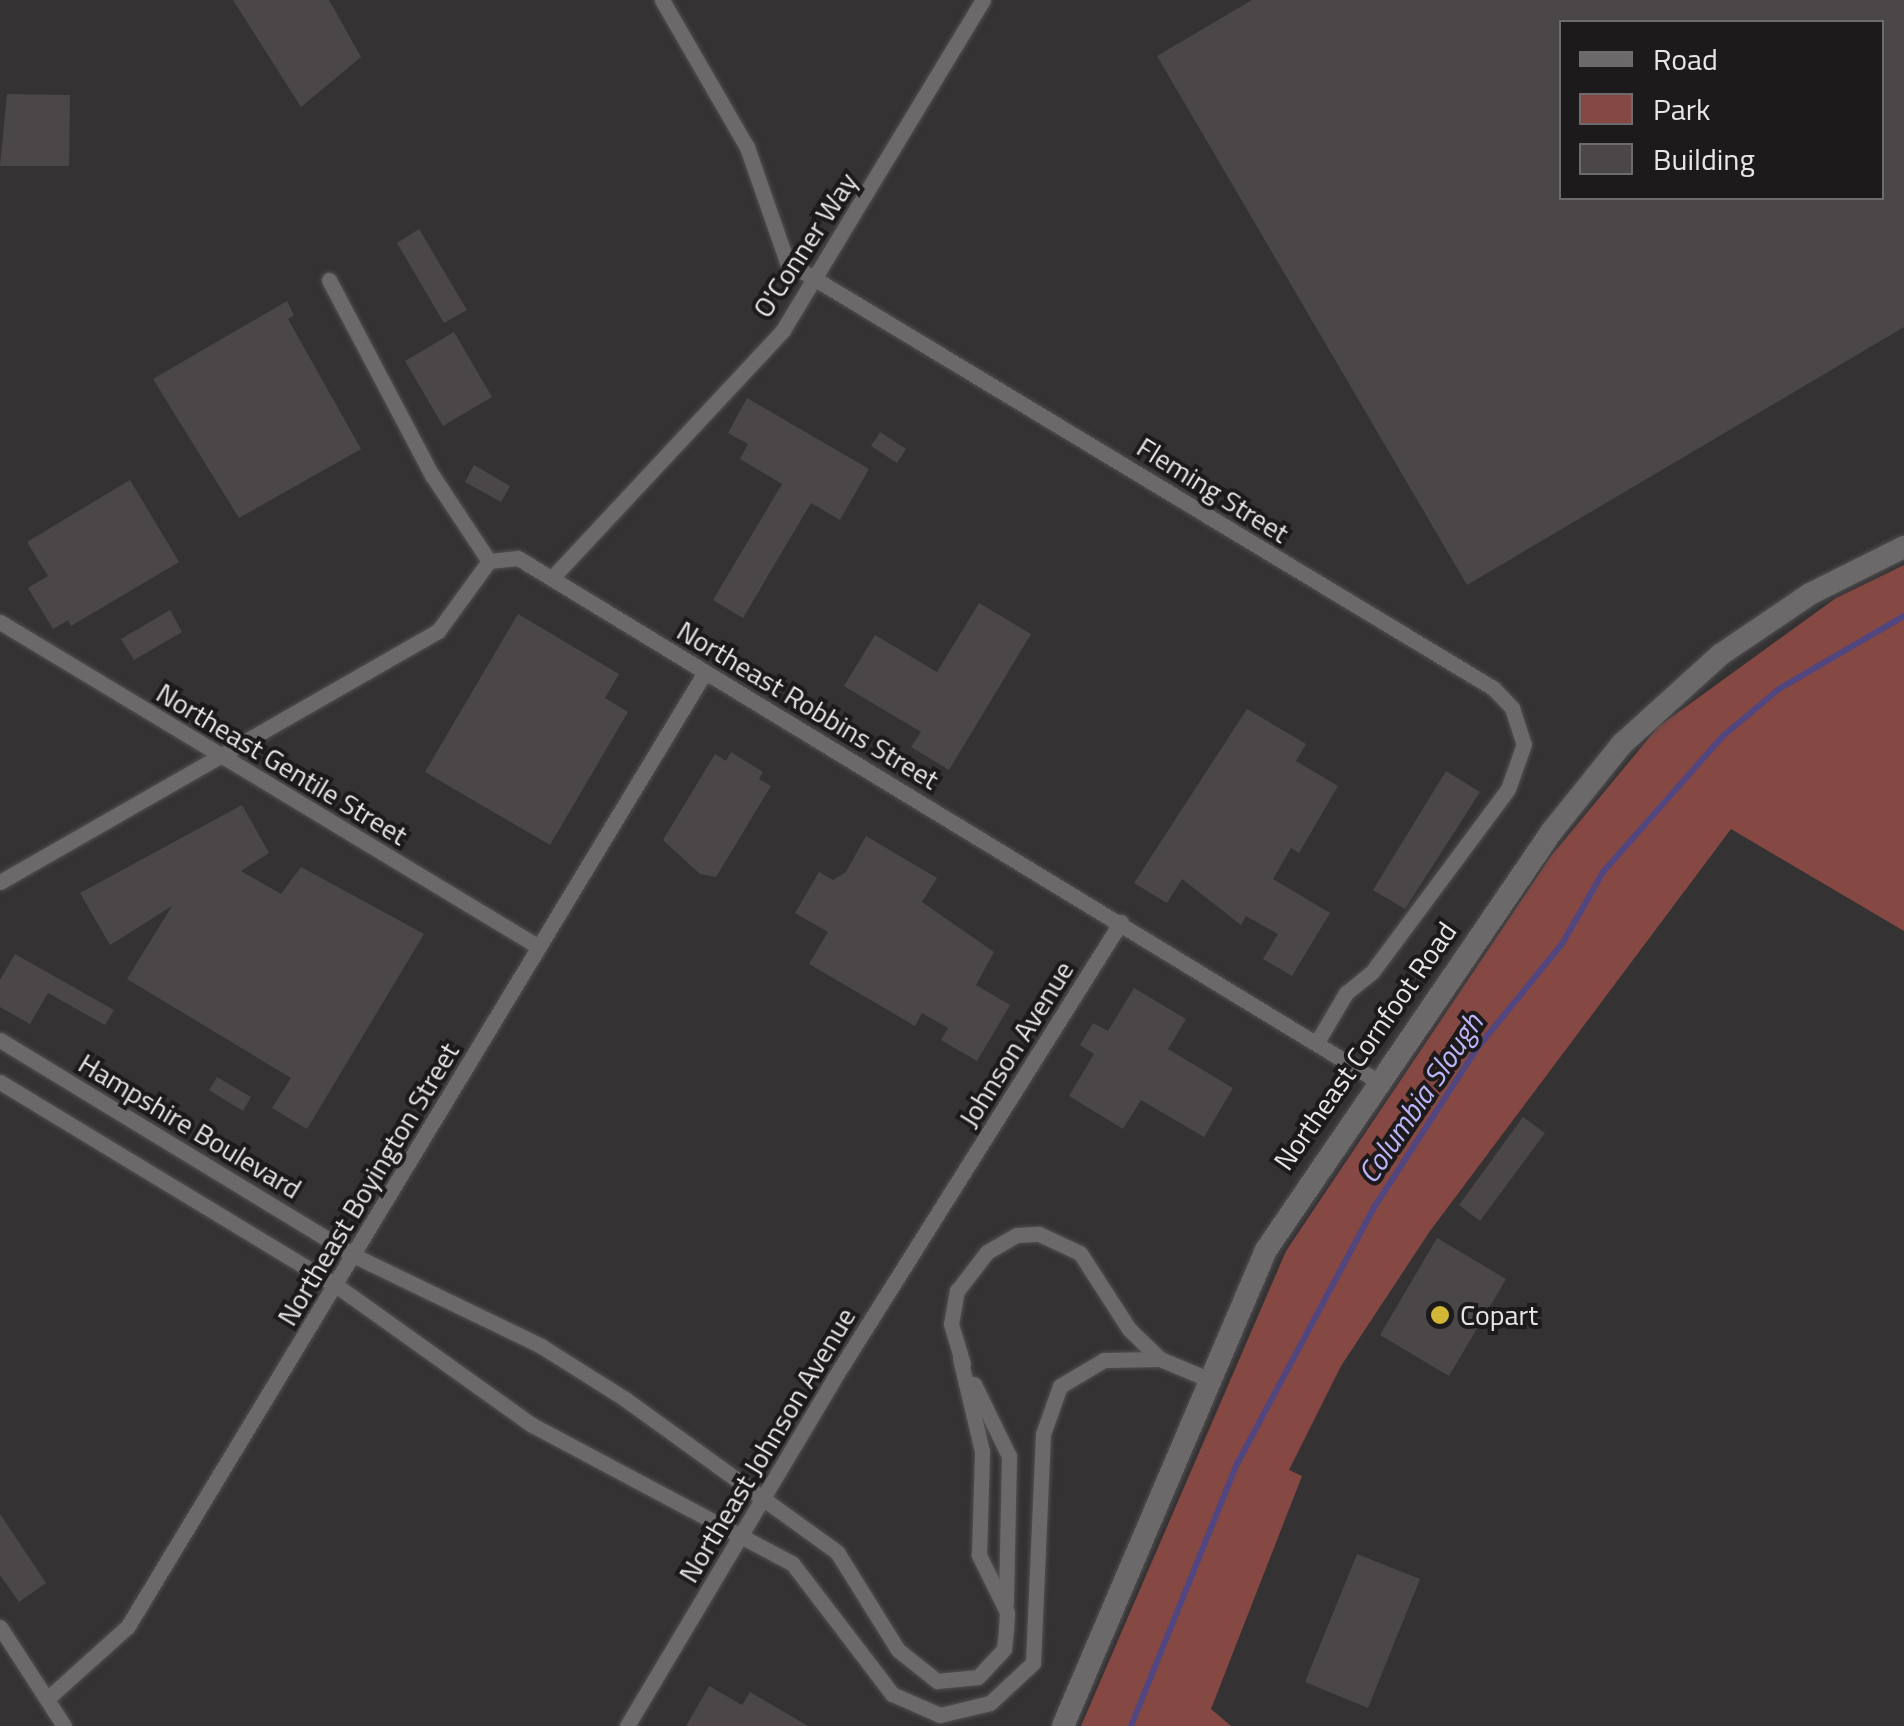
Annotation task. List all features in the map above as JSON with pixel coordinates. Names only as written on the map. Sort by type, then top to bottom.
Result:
[{"type":"street","name":"Fleming Street","points":[[662,0],[747,147],[779,250],[816,281],[1493,688],[1512,708],[1524,744],[1508,789],[1372,972],[1346,993],[1317,1042]]},
{"type":"street","name":"O'Conner Way","points":[[552,578],[783,330],[983,0]]},
{"type":"street","points":[[0,882],[438,631],[489,560],[452,509],[329,280]]},
{"type":"street","name":"Northeast Cornfoot Road","points":[[1063,1726],[1208,1379],[1288,1212],[1376,1080],[1622,744],[1748,635],[1904,547]]},
{"type":"street","name":"Northeast Robbins Street","points":[[489,560],[503,554],[552,578],[1376,1080]]},
{"type":"street","name":"Northeast Gentile Street","points":[[0,622],[217,756],[540,946]]},
{"type":"street","name":"Northeast Boyington Street","points":[[47,1699],[128,1626],[706,672]]},
{"type":"street","name":"Johnson Avenue","points":[[953,1191],[1121,922]]},
{"type":"street","name":"Hampshire Boulevard","points":[[0,1040],[355,1256],[569,1362],[837,1552],[898,1650],[937,1681],[978,1677],[994,1664],[1007,1612],[1009,1456],[960,1359]]},
{"type":"street","points":[[0,1082],[337,1286],[532,1425],[744,1532],[819,1590],[892,1694],[916,1708],[966,1714],[1016,1687],[1033,1663],[1047,1408],[1078,1369],[1104,1360],[1160,1360],[1208,1379]]},
{"type":"street","name":"Northeast Johnson Avenue","points":[[627,1726],[953,1191]]},
{"type":"street","points":[[1007,1612],[979,1555],[982,1451],[951,1324],[972,1268],[1017,1235],[1038,1234],[1080,1253],[1129,1329],[1160,1360]]},
{"type":"street","points":[[0,1627],[64,1726]]},
{"type":"green space","points":[[1904,565],[1904,931],[1731,829],[1430,1231],[1341,1366],[1289,1470],[1302,1476],[1211,1709],[1231,1726],[1081,1726],[1286,1251],[1551,856],[1658,727],[1836,598]]},
{"type":"building","points":[[233,0],[329,0],[361,57],[301,107]]},
{"type":"building","points":[[1252,0],[1904,0],[1904,327],[1467,585],[1157,56]]},
{"type":"building","points":[[7,94],[70,95],[69,166],[0,166]]},
{"type":"building","points":[[419,229],[467,310],[444,323],[397,243]]},
{"type":"building","points":[[287,301],[294,315],[288,319],[361,449],[239,518],[153,379]]},
{"type":"building","points":[[454,332],[492,397],[443,426],[405,361]]},
{"type":"building","points":[[747,398],[869,469],[840,520],[811,503],[743,618],[713,600],[782,484],[740,459],[748,444],[728,433]]},
{"type":"building","points":[[880,432],[906,449],[897,463],[871,446]]},
{"type":"building","points":[[474,465],[510,486],[501,502],[465,482]]},
{"type":"building","points":[[130,480],[179,562],[71,626],[68,620],[53,629],[28,588],[48,576],[27,542]]},
{"type":"building","points":[[979,603],[1031,634],[949,770],[911,747],[921,732],[844,686],[875,635],[937,672]]},
{"type":"building","points":[[170,610],[182,632],[134,660],[121,639]]},
{"type":"building","points":[[518,614],[619,674],[605,698],[628,712],[550,845],[425,772]]},
{"type":"building","points":[[1247,709],[1306,744],[1296,761],[1338,786],[1299,853],[1291,848],[1273,879],[1330,913],[1292,976],[1263,959],[1278,934],[1246,916],[1241,925],[1182,879],[1167,903],[1134,883]]},
{"type":"building","points":[[731,752],[763,772],[759,779],[771,786],[716,877],[700,874],[663,840],[715,754],[726,761]]},
{"type":"building","points":[[1446,771],[1480,792],[1405,909],[1373,890]]},
{"type":"building","points":[[242,805],[269,853],[241,871],[281,894],[301,867],[424,934],[307,1129],[272,1108],[291,1078],[127,979],[172,906],[110,945],[80,893]]},
{"type":"building","points":[[866,836],[937,878],[922,902],[994,952],[976,985],[1010,1005],[977,1061],[941,1040],[948,1028],[922,1013],[915,1026],[809,964],[828,932],[795,913],[819,872],[833,880],[846,872]]},
{"type":"building","points":[[15,954],[114,1010],[105,1025],[48,993],[30,1024],[0,1007],[0,980]]},
{"type":"building","points":[[1134,988],[1186,1019],[1168,1049],[1233,1088],[1204,1137],[1141,1100],[1123,1129],[1069,1096],[1094,1054],[1080,1045],[1093,1023],[1108,1031]]},
{"type":"building","points":[[217,1077],[251,1097],[243,1111],[209,1090]]},
{"type":"building","points":[[1523,1117],[1545,1133],[1480,1221],[1459,1205]]},
{"type":"building","points":[[1437,1238],[1506,1279],[1449,1376],[1380,1335]]},
{"type":"building","points":[[0,1514],[46,1583],[19,1602],[0,1575]]},
{"type":"building","points":[[1357,1554],[1420,1579],[1368,1708],[1305,1682]]},
{"type":"building","points":[[709,1686],[742,1705],[750,1692],[808,1726],[686,1726]]},
{"type":"waterway","name":"Columbia Slough","points":[[1131,1726],[1237,1464],[1375,1206],[1478,1047],[1562,944],[1603,872],[1723,736],[1779,689],[1904,616]]},
{"type":"place","name":"Copart","points":[[1440,1315]]}]
